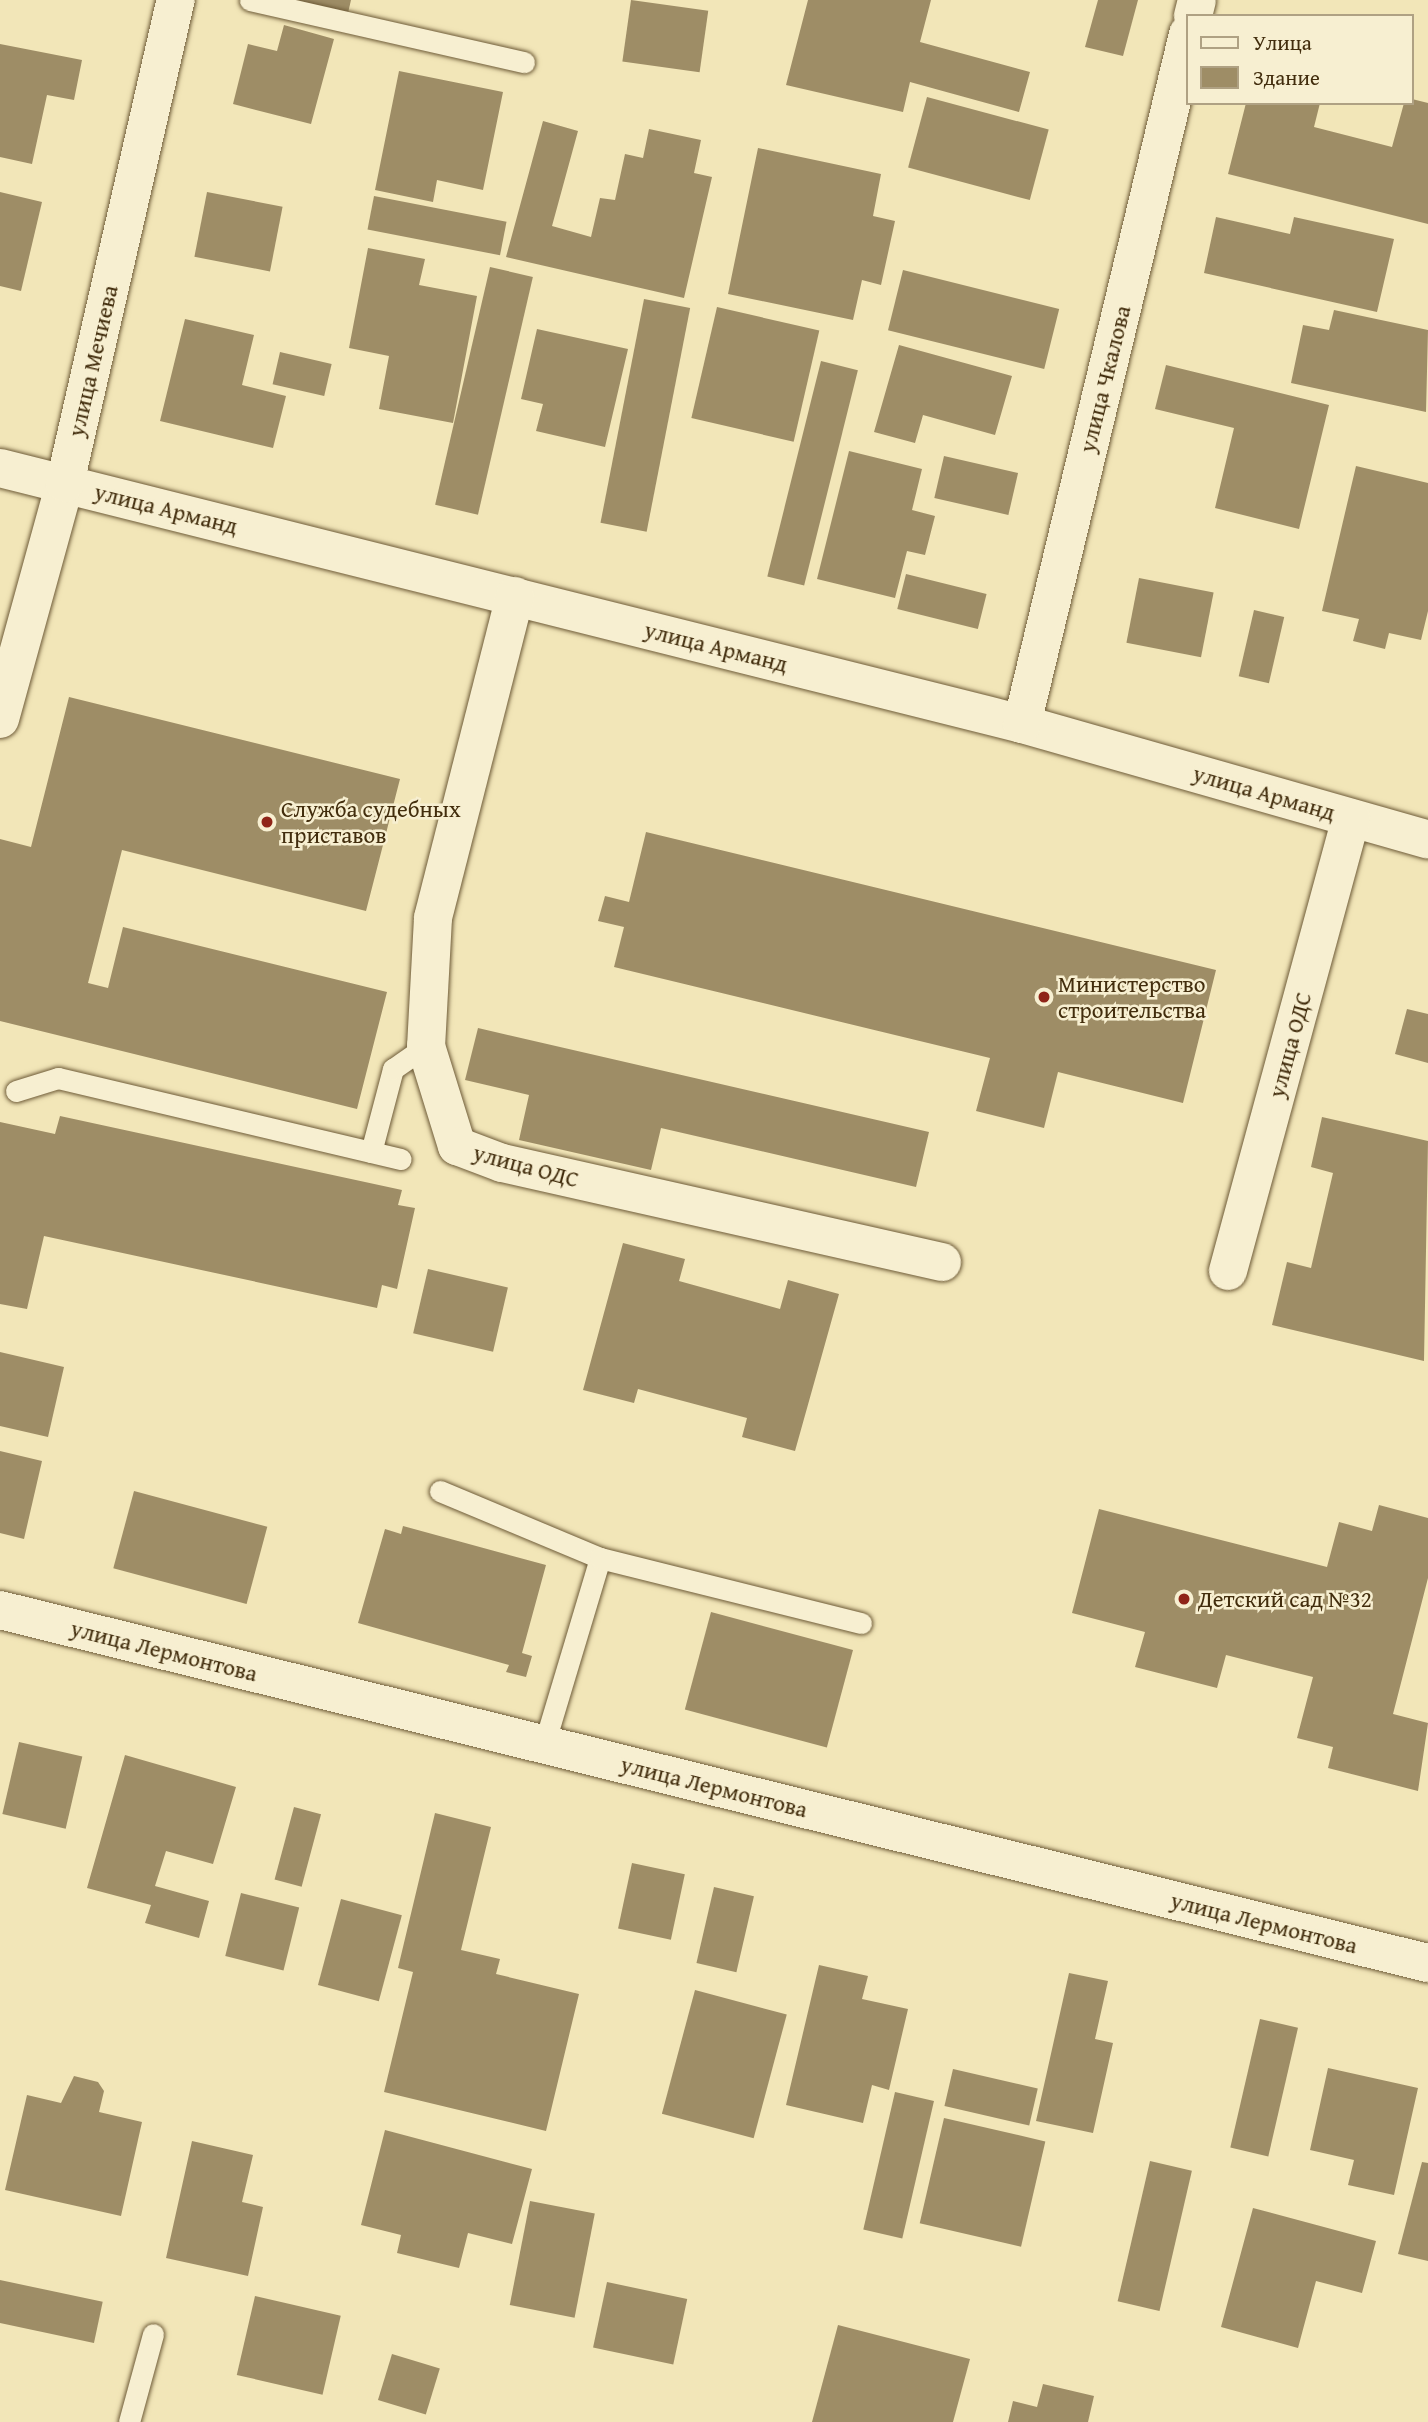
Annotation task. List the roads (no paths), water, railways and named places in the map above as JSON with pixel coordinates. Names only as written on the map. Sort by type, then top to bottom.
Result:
[{"type":"street","name":"улица Мечиева","points":[[0,719],[65,483],[176,0]]},
{"type":"street","name":"улица Чкалова","points":[[1021,724],[1186,42]]},
{"type":"street","name":"улица Арманд","points":[[0,468],[1021,724],[1428,840]]},
{"type":"street","name":"улица ОДС","points":[[515,596],[433,918],[426,1046],[446,1124],[457,1146],[471,1155],[943,1262]]},
{"type":"street","name":"улица ОДС","points":[[1228,1271],[1351,818]]},
{"type":"street","name":"улица Лермонтова","points":[[0,1610],[1428,1963]]},
{"type":"lane","points":[[250,0],[524,62]]},
{"type":"lane","points":[[370,1152],[393,1069],[426,1046]]},
{"type":"lane","points":[[16,1091],[58,1078],[401,1159]]},
{"type":"lane","points":[[440,1491],[600,1558],[861,1623]]},
{"type":"lane","points":[[544,1745],[600,1558]]},
{"type":"lane","points":[[130,2422],[153,2334]]},
{"type":"place","name":"Служба судебных приставов","points":[[267,822]]},
{"type":"place","name":"Министерство строительства","points":[[1044,997]]},
{"type":"place","name":"Детский сад №32","points":[[1184,1599]]}]
